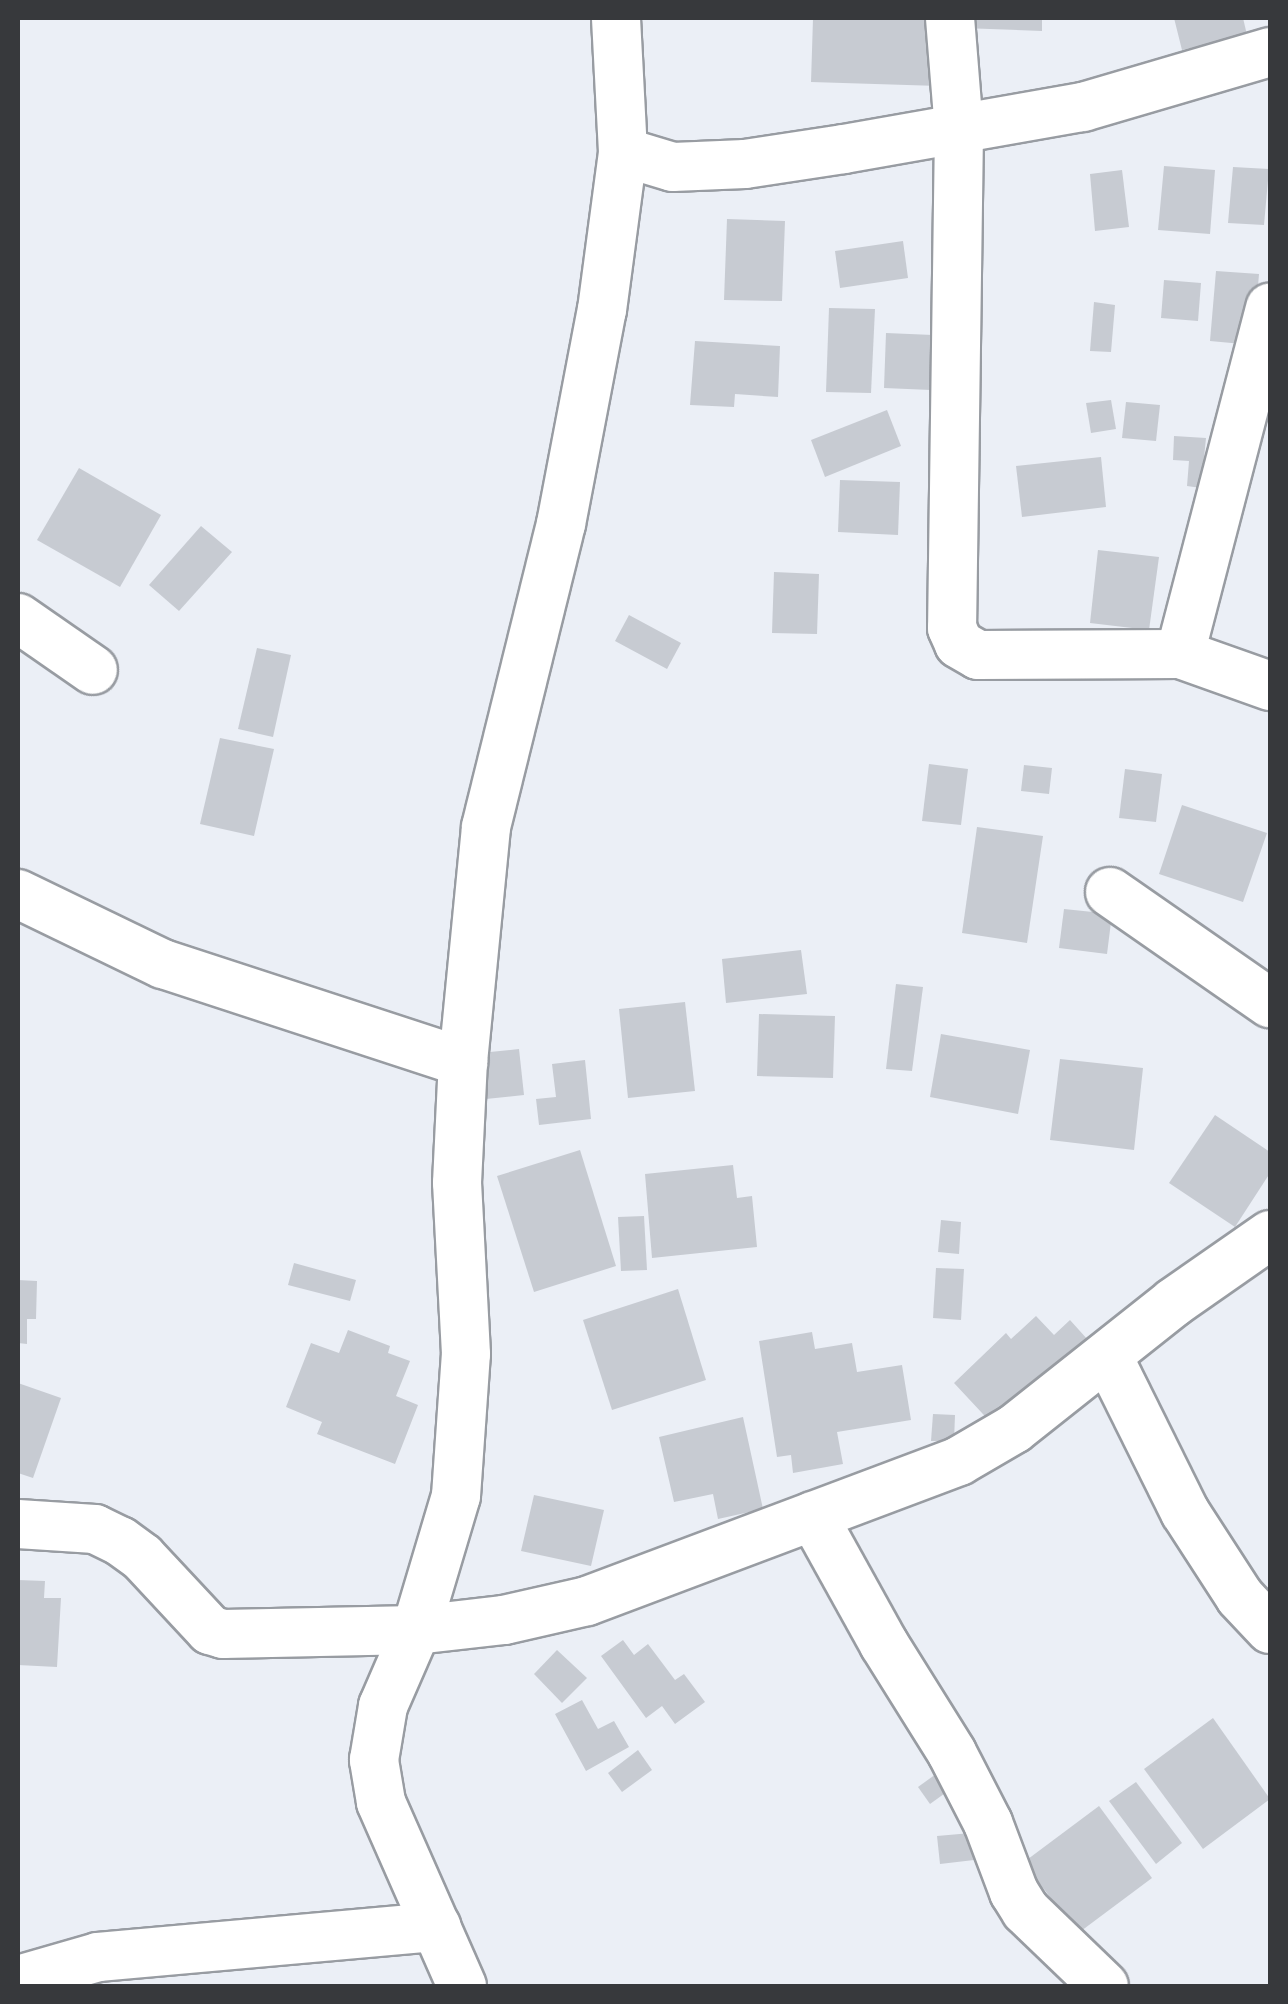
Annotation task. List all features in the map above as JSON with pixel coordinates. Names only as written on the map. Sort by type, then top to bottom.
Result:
[{"type":"street","points":[[462,1986],[381,1802],[374,1760],[383,1706],[416,1630],[456,1496],[466,1354],[457,1183],[462,1062],[486,828],[561,524],[602,310],[622,152],[616,18]]},
{"type":"street","points":[[950,18],[959,131],[952,628],[960,644],[978,655],[1180,654],[1270,686]]},
{"type":"street","points":[[622,152],[673,166],[745,164],[959,131],[1082,107],[1270,52]]},
{"type":"street","points":[[1180,654],[1270,308]]},
{"type":"street","points":[[18,618],[93,670]]},
{"type":"street","points":[[1110,892],[1270,1003]]},
{"type":"street","points":[[18,894],[163,964],[462,1062]]},
{"type":"street","points":[[18,1524],[95,1530],[120,1541],[142,1556],[210,1630],[224,1634],[416,1630],[504,1620],[587,1602],[959,1461],[1014,1430],[1174,1302],[1270,1235]]},
{"type":"street","points":[[1108,1356],[1185,1512],[1240,1598],[1270,1629]]},
{"type":"street","points":[[814,1516],[952,1753],[988,1824],[1014,1892],[1026,1911],[1104,1986]]},
{"type":"street","points":[[18,1980],[98,1957],[437,1927]]},
{"type":"building","points":[[813,18],[941,18],[939,86],[811,82]]},
{"type":"building","points":[[963,18],[1042,18],[1042,31],[962,28]]},
{"type":"building","points":[[1174,18],[1243,18],[1247,35],[1182,50]]},
{"type":"building","points":[[1164,166],[1215,170],[1210,234],[1158,230]]},
{"type":"building","points":[[1233,167],[1269,169],[1264,225],[1228,223]]},
{"type":"building","points":[[1122,170],[1129,227],[1095,231],[1090,174]]},
{"type":"building","points":[[727,219],[785,221],[782,301],[724,300]]},
{"type":"building","points":[[903,241],[908,278],[840,288],[835,251]]},
{"type":"building","points":[[1216,271],[1259,274],[1253,345],[1210,341]]},
{"type":"building","points":[[1164,280],[1201,283],[1198,321],[1161,318]]},
{"type":"building","points":[[1094,302],[1115,305],[1111,352],[1090,351]]},
{"type":"building","points":[[829,308],[875,309],[871,393],[826,392]]},
{"type":"building","points":[[886,333],[933,335],[931,390],[884,388]]},
{"type":"building","points":[[695,341],[780,346],[778,397],[735,394],[734,407],[690,405]]},
{"type":"building","points":[[1111,400],[1116,429],[1091,433],[1086,403]]},
{"type":"building","points":[[1126,402],[1160,405],[1156,441],[1122,438]]},
{"type":"building","points":[[887,410],[901,446],[825,477],[811,440]]},
{"type":"building","points":[[1174,436],[1206,438],[1201,488],[1187,486],[1189,461],[1173,460]]},
{"type":"building","points":[[1101,457],[1106,507],[1022,517],[1016,466]]},
{"type":"building","points":[[79,468],[161,515],[120,587],[37,540]]},
{"type":"building","points":[[840,480],[900,482],[898,535],[838,532]]},
{"type":"building","points":[[201,526],[232,552],[179,611],[149,585]]},
{"type":"building","points":[[1098,550],[1159,557],[1149,630],[1090,623]]},
{"type":"building","points":[[774,572],[819,574],[817,634],[772,633]]},
{"type":"building","points":[[629,615],[681,643],[667,669],[615,641]]},
{"type":"building","points":[[257,648],[291,655],[273,737],[238,729]]},
{"type":"building","points":[[220,738],[274,749],[254,836],[200,824]]},
{"type":"building","points":[[929,764],[968,769],[961,825],[922,821]]},
{"type":"building","points":[[1024,765],[1052,768],[1049,794],[1021,791]]},
{"type":"building","points":[[1125,769],[1162,774],[1156,822],[1119,818]]},
{"type":"building","points":[[1182,805],[1267,833],[1243,902],[1159,874]]},
{"type":"building","points":[[977,827],[1043,836],[1027,943],[962,933]]},
{"type":"building","points":[[1064,909],[1112,914],[1107,954],[1059,948]]},
{"type":"building","points":[[801,950],[807,994],[726,1003],[722,959]]},
{"type":"building","points":[[896,984],[923,987],[912,1071],[886,1069]]},
{"type":"building","points":[[685,1002],[695,1091],[628,1098],[619,1009]]},
{"type":"building","points":[[759,1014],[835,1016],[833,1078],[757,1076]]},
{"type":"building","points":[[941,1034],[1030,1050],[1018,1114],[930,1097]]},
{"type":"building","points":[[519,1049],[524,1095],[486,1099],[480,1053]]},
{"type":"building","points":[[1060,1059],[1143,1068],[1134,1150],[1050,1140]]},
{"type":"building","points":[[585,1060],[591,1119],[539,1125],[536,1099],[556,1097],[552,1064]]},
{"type":"building","points":[[1215,1115],[1270,1152],[1270,1173],[1235,1227],[1169,1183]]},
{"type":"building","points":[[580,1150],[616,1266],[534,1292],[497,1176]]},
{"type":"building","points":[[733,1165],[737,1198],[752,1196],[757,1247],[652,1258],[645,1174]]},
{"type":"building","points":[[644,1216],[647,1270],[621,1271],[618,1217]]},
{"type":"building","points":[[941,1220],[961,1222],[959,1254],[938,1252]]},
{"type":"building","points":[[294,1263],[356,1280],[350,1301],[288,1285]]},
{"type":"building","points":[[936,1268],[964,1269],[961,1320],[933,1318]]},
{"type":"building","points":[[18,1280],[37,1281],[36,1319],[27,1319],[27,1344],[18,1343]]},
{"type":"building","points":[[678,1289],[706,1380],[612,1410],[583,1320]]},
{"type":"building","points":[[1036,1316],[1054,1335],[1070,1320],[1088,1340],[996,1428],[954,1383],[1006,1333],[1011,1339]]},
{"type":"building","points":[[348,1330],[390,1346],[388,1353],[410,1361],[396,1396],[418,1405],[395,1464],[317,1434],[322,1422],[286,1407],[311,1343],[339,1353]]},
{"type":"building","points":[[812,1332],[815,1349],[852,1343],[857,1372],[902,1365],[911,1420],[837,1432],[843,1464],[793,1473],[791,1455],[777,1457],[759,1341]]},
{"type":"building","points":[[18,1383],[61,1398],[33,1478],[18,1473]]},
{"type":"building","points":[[933,1414],[955,1415],[954,1441],[931,1441]]},
{"type":"building","points":[[743,1417],[763,1509],[718,1519],[713,1494],[674,1502],[659,1437]]},
{"type":"building","points":[[534,1495],[604,1510],[591,1566],[521,1551]]},
{"type":"building","points":[[18,1580],[45,1581],[44,1598],[61,1598],[57,1667],[18,1665]]},
{"type":"building","points":[[623,1640],[634,1655],[648,1644],[675,1680],[684,1674],[705,1702],[675,1724],[662,1706],[646,1718],[601,1656]]},
{"type":"building","points":[[557,1650],[587,1678],[562,1703],[534,1674]]},
{"type":"building","points":[[582,1700],[598,1729],[614,1721],[629,1747],[586,1771],[555,1714]]},
{"type":"building","points":[[1213,1718],[1270,1799],[1203,1849],[1144,1769]]},
{"type":"building","points":[[638,1750],[652,1770],[622,1792],[608,1773]]},
{"type":"building","points":[[936,1774],[948,1791],[930,1804],[918,1787]]},
{"type":"building","points":[[1136,1782],[1182,1843],[1156,1864],[1109,1801]]},
{"type":"building","points":[[1099,1806],[1152,1878],[1077,1934],[1024,1862]]},
{"type":"building","points":[[971,1833],[974,1860],[940,1864],[937,1836]]}]
